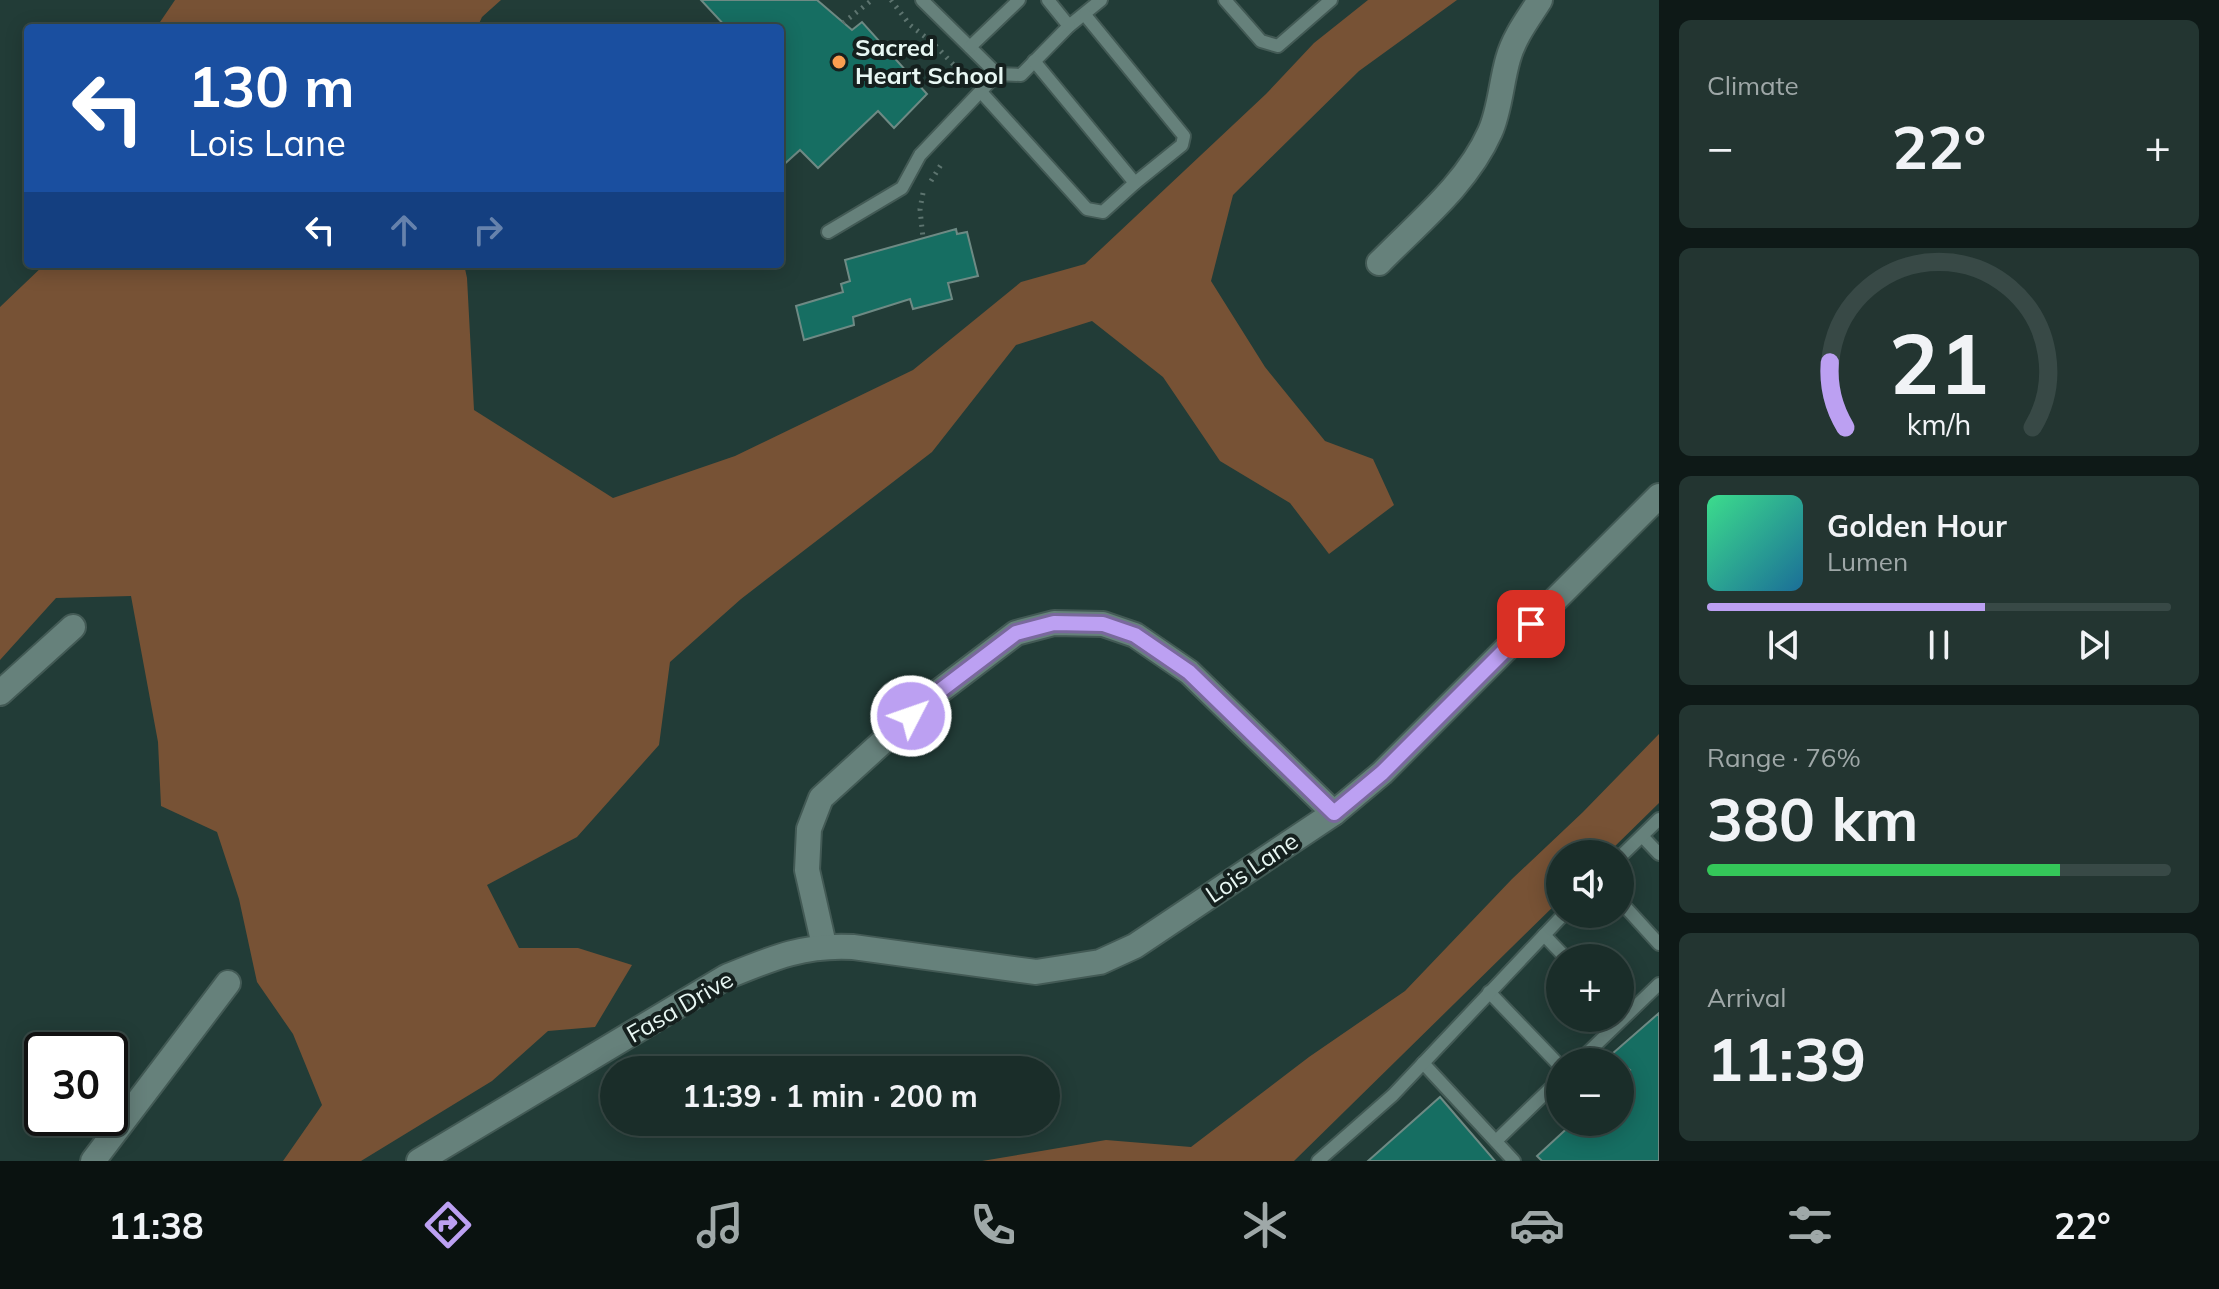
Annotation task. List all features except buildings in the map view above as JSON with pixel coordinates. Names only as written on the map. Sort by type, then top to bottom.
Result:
[{"type":"street","points":[[1379,263],[1470,167],[1491,130],[1508,58],[1517,36],[1540,0]]},
{"type":"street","name":"Lois Lane","points":[[824,945],[1036,972],[1100,962],[1135,946],[1334,813],[1382,773],[1659,496]]},
{"type":"street","points":[[824,945],[807,870],[809,829],[821,798],[933,696],[1016,633],[1054,623],[1103,624],[1135,635],[1189,672],[1334,813]]},
{"type":"street","points":[[0,693],[73,627]]},
{"type":"street","name":"Fasa Drive","points":[[419,1161],[726,977],[778,955],[824,945]]},
{"type":"street","points":[[93,1161],[228,983]]},
{"type":"lane","points":[[922,0],[997,74],[1021,75],[1069,26],[1101,0]]},
{"type":"lane","points":[[970,47],[1019,0]]},
{"type":"lane","points":[[1048,0],[1069,26]]},
{"type":"lane","points":[[1225,0],[1261,41],[1278,46],[1329,0]]},
{"type":"lane","points":[[981,92],[1087,209],[1103,212],[1182,145],[1184,136],[1085,15]]},
{"type":"lane","points":[[1034,61],[1135,183]]},
{"type":"lane","points":[[828,232],[902,188],[920,155],[997,74]]},
{"type":"lane","points":[[1634,844],[1659,819]]},
{"type":"lane","points":[[1642,836],[1659,854]]},
{"type":"lane","points":[[1634,916],[1659,944]]},
{"type":"lane","points":[[1318,1161],[1393,1095],[1551,928]]},
{"type":"lane","points":[[1544,935],[1553,944]]},
{"type":"lane","points":[[1634,1006],[1659,984]]},
{"type":"lane","points":[[1489,992],[1546,1051]]},
{"type":"lane","points":[[1591,1048],[1607,1032]]},
{"type":"lane","points":[[1423,1063],[1514,1161]]},
{"type":"lane","points":[[1496,1141],[1546,1093]]},
{"type":"path","points":[[843,23],[872,0]]},
{"type":"shaded area","points":[[175,0],[501,0],[482,17],[479,24],[159,24]]},
{"type":"shaded area","points":[[1368,0],[1457,0],[1359,71],[1233,195],[1211,281],[1265,367],[1325,441],[1373,459],[1394,505],[1329,554],[1290,503],[1220,461],[1163,377],[1092,321],[1016,345],[932,452],[741,599],[670,662],[659,745],[577,837],[487,885],[519,948],[578,948],[632,965],[595,1027],[548,1031],[492,1081],[361,1161],[283,1161],[322,1105],[293,1034],[257,982],[239,899],[217,832],[161,806],[158,742],[131,596],[56,598],[0,660],[0,307],[41,268],[465,268],[474,410],[613,498],[735,456],[913,370],[1021,282],[1085,264],[1266,94],[1314,43]]},
{"type":"shaded area","points":[[1659,734],[1659,803],[1621,840],[1553,840]]},
{"type":"shaded area","points":[[1546,847],[1546,914],[1294,1161],[982,1161],[1106,1140],[1191,1147],[1309,1057],[1405,991]]},
{"type":"place","name":"Sacred Heart School","points":[[839,62]]},
{"type":"route","points":[[911,716],[1016,633],[1054,623],[1103,624],[1135,635],[1189,672],[1334,813],[1382,773],[1531,624]]}]
